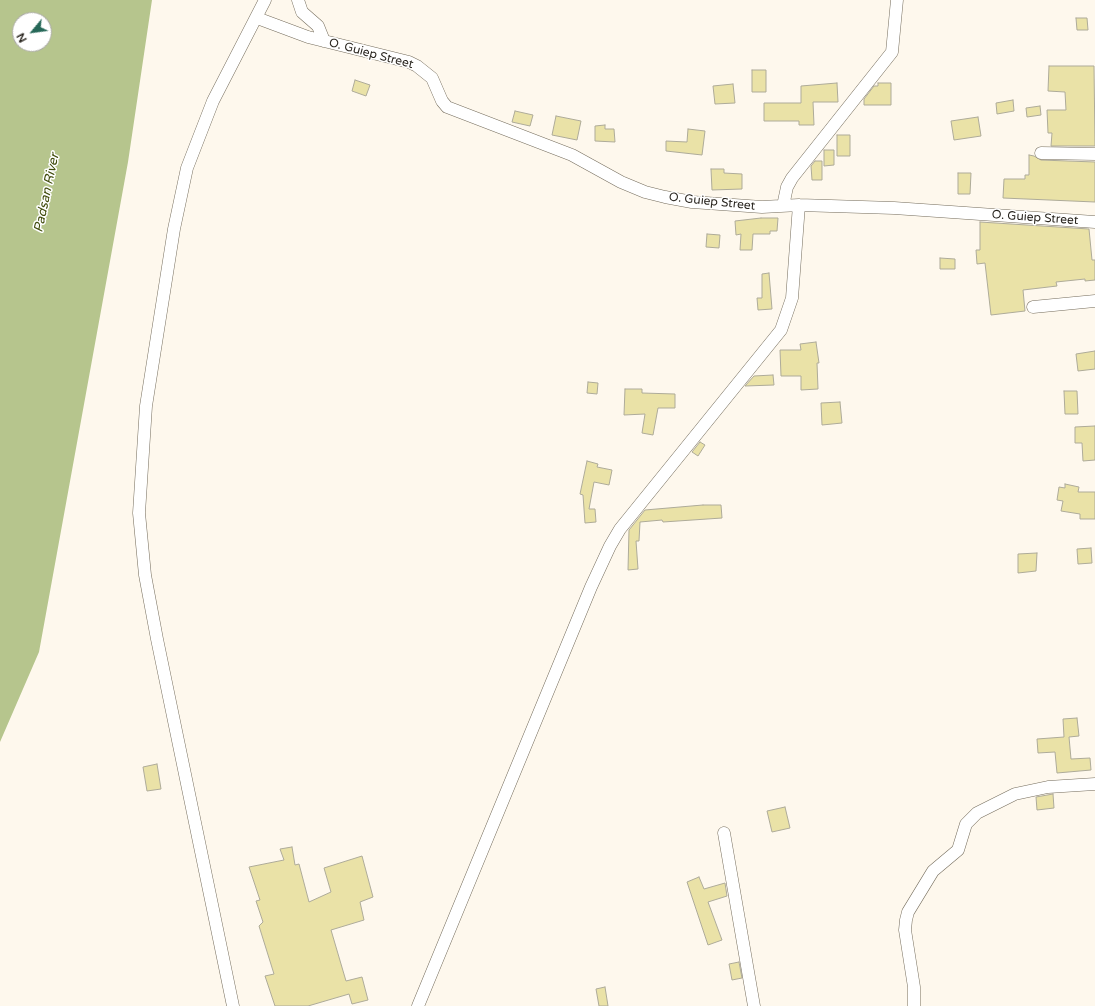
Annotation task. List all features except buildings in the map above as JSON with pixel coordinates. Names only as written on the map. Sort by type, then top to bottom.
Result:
[{"type":"street","points":[[234,1006],[156,640],[145,575],[139,513],[146,406],[174,230],[188,168],[213,101],[265,0]]},
{"type":"street","points":[[298,0],[302,12],[318,26],[324,41]]},
{"type":"street","points":[[783,206],[789,183],[792,178],[892,52],[898,0]]},
{"type":"street","name":"O. Guiep Street","points":[[257,18],[285,30],[403,60],[418,66],[432,78],[442,101],[447,107],[572,154],[621,182],[645,192],[692,202],[762,207],[800,205],[894,208],[1095,222]]},
{"type":"street","points":[[1041,153],[1095,154]]},
{"type":"street","points":[[418,1006],[591,587],[610,546],[625,523],[781,330],[792,298],[800,205]]},
{"type":"street","points":[[1033,307],[1095,300]]},
{"type":"street","points":[[914,1006],[914,987],[905,930],[908,912],[932,871],[958,850],[966,824],[976,813],[1015,794],[1048,787],[1095,784]]},
{"type":"street","points":[[724,833],[754,1006]]},
{"type":"water","name":"Padsan River","points":[[0,0],[152,0],[128,162],[39,652],[0,742]]}]
